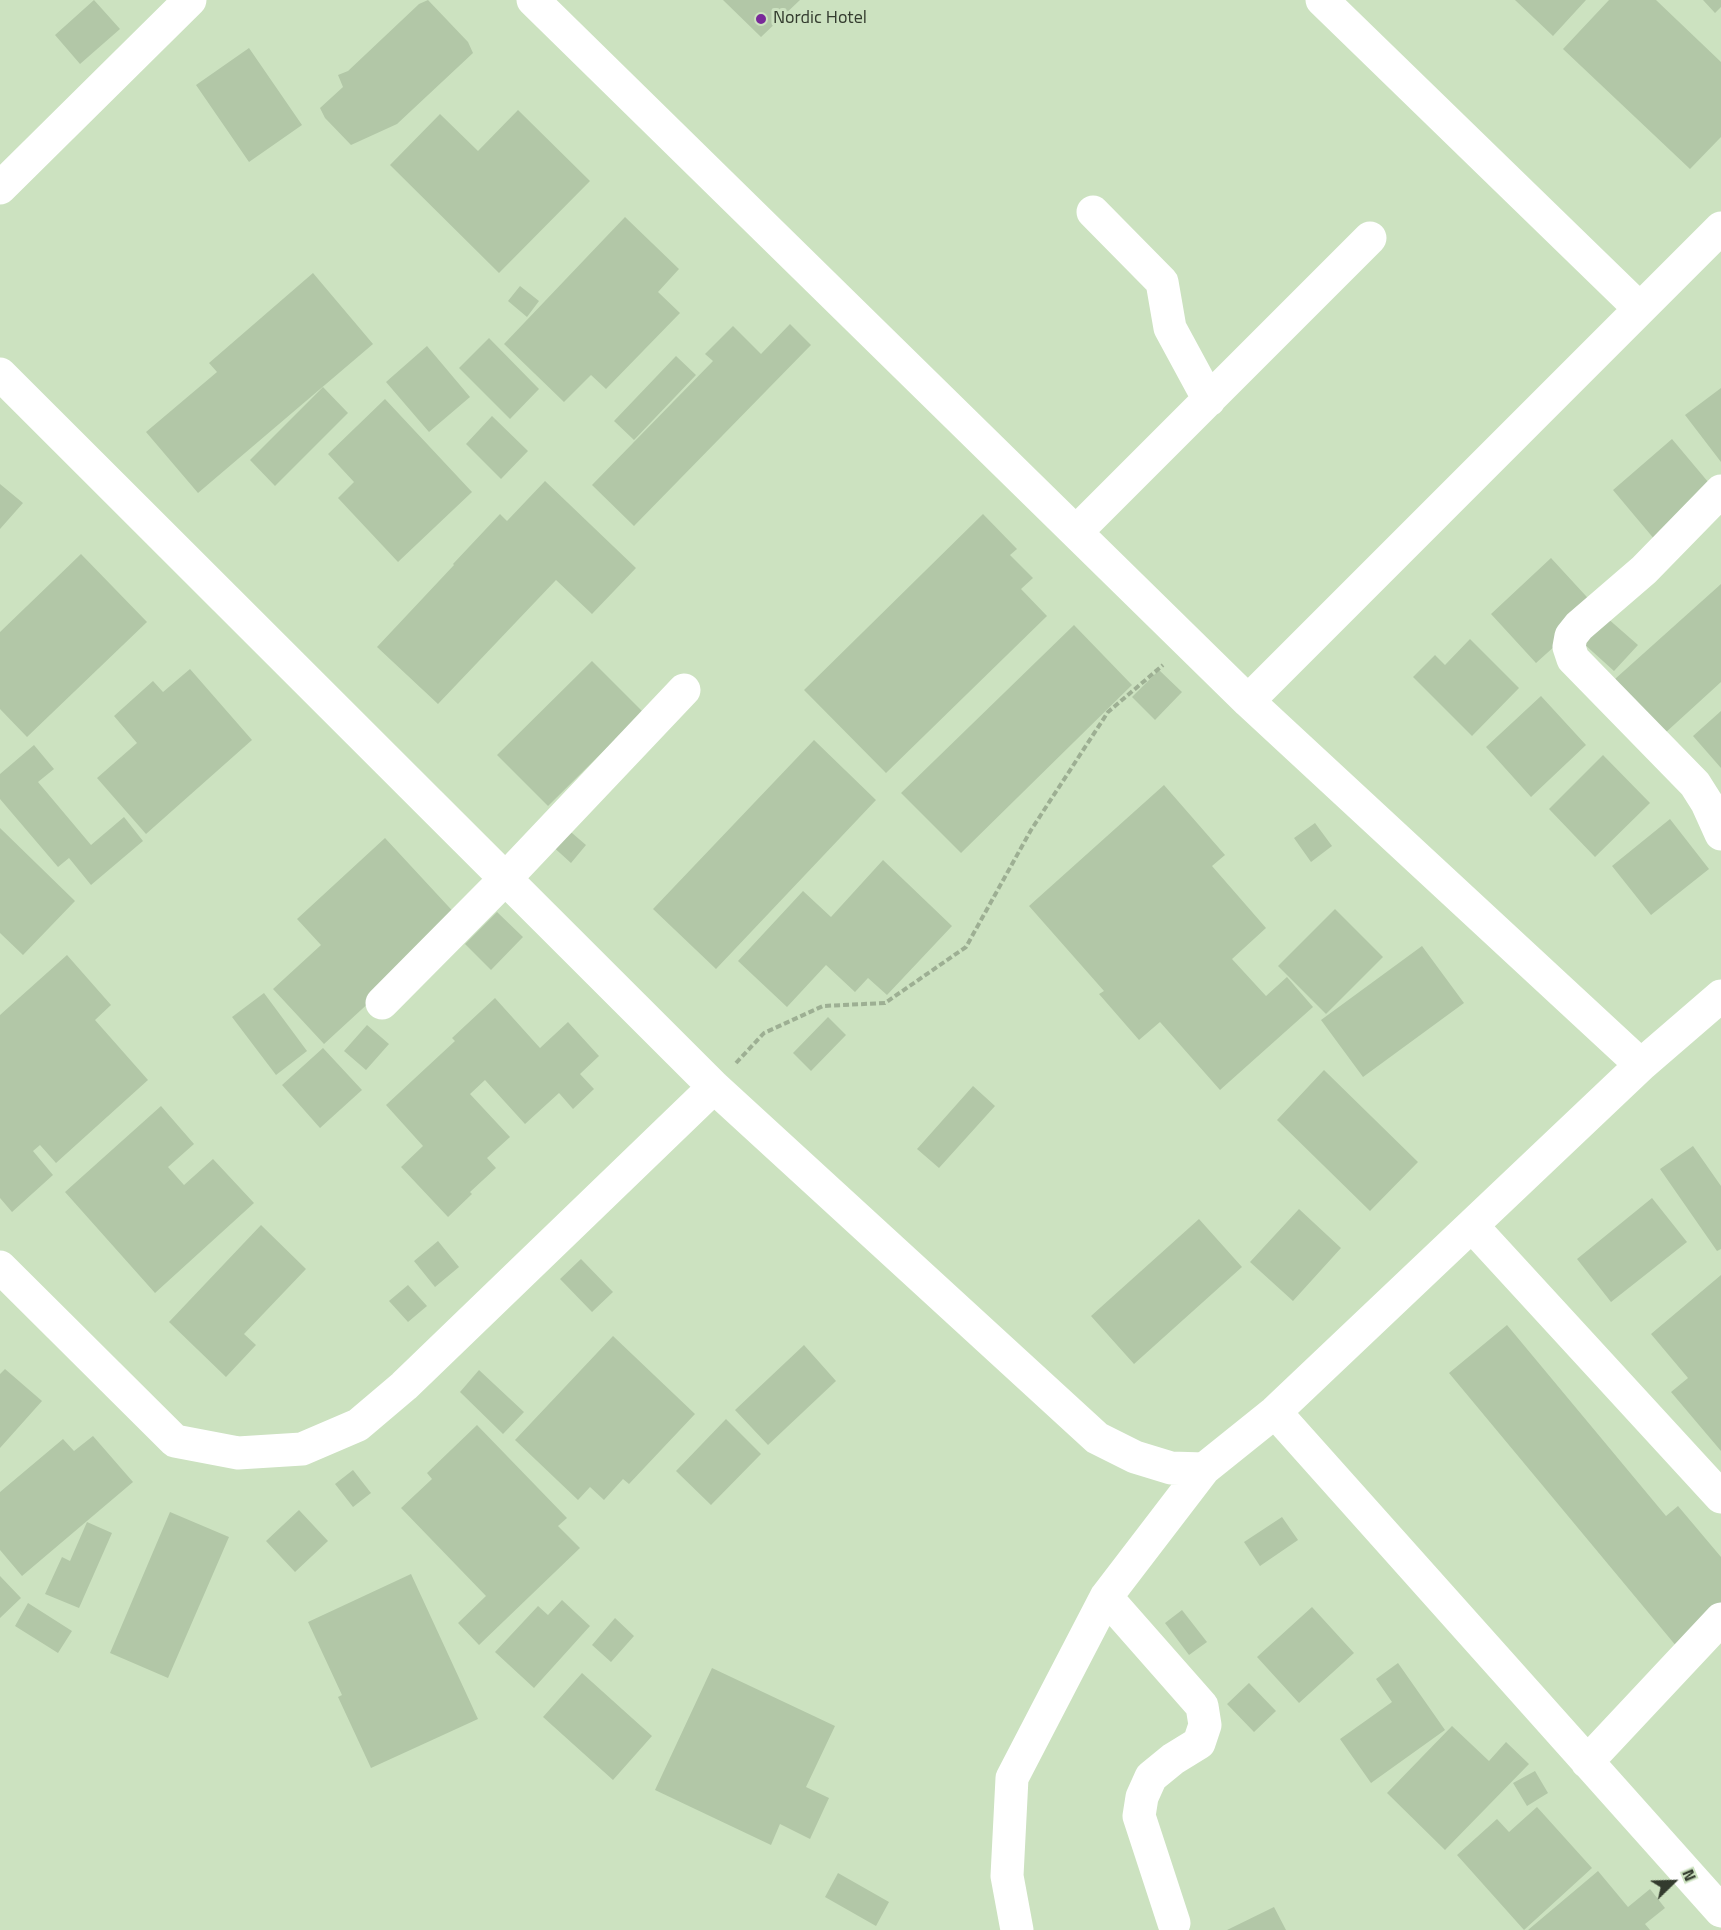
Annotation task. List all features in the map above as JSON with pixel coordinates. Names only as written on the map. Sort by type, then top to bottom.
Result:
[{"type":"street","points":[[0,188],[190,0]]},
{"type":"street","points":[[533,0],[1248,701],[1641,1065]]},
{"type":"street","points":[[1322,0],[1639,308]]},
{"type":"street","points":[[1093,212],[1161,282],[1170,328],[1209,400]]},
{"type":"street","points":[[1248,701],[1721,228]]},
{"type":"street","points":[[1076,532],[1370,238]]},
{"type":"street","points":[[0,374],[714,1087],[1097,1438],[1135,1457],[1171,1468],[1204,1469]]},
{"type":"street","points":[[1721,491],[1644,570],[1579,626],[1571,636],[1569,647],[1573,659],[1695,784],[1707,802],[1721,834]]},
{"type":"street","points":[[382,1003],[505,879],[684,690]]},
{"type":"street","points":[[1017,1930],[1007,1876],[1012,1778],[1106,1597],[1204,1469],[1275,1412],[1641,1065],[1721,996]]},
{"type":"street","points":[[0,1267],[175,1441],[238,1453],[302,1449],[358,1425],[404,1386],[714,1087]]},
{"type":"street","points":[[1472,1226],[1721,1497]]},
{"type":"street","points":[[1275,1412],[1721,1911]]},
{"type":"street","points":[[1106,1597],[1202,1706],[1205,1725],[1199,1743],[1173,1759],[1151,1777],[1142,1797],[1139,1816],[1174,1923]]},
{"type":"street","points":[[1587,1762],[1721,1619]]},
{"type":"path","points":[[714,1087],[764,1033],[823,1006],[885,1003],[966,947],[1031,830],[1108,712],[1188,643]]},
{"type":"building","points":[[94,0],[120,29],[80,64],[55,35]]},
{"type":"building","points":[[428,0],[468,42],[473,53],[397,124],[351,145],[325,118],[320,108],[343,87],[338,75],[348,71],[419,4]]},
{"type":"building","name":"Nordic Hotel","points":[[723,0],[800,0],[761,37]]},
{"type":"building","points":[[1515,0],[1586,0],[1553,36]]},
{"type":"building","points":[[1609,0],[1656,0],[1721,62],[1721,137],[1690,169],[1563,49]]},
{"type":"building","points":[[1703,0],[1721,0],[1721,7],[1715,13]]},
{"type":"building","points":[[249,48],[302,125],[249,162],[196,85]]},
{"type":"building","points":[[518,110],[590,181],[499,273],[390,165],[440,114],[478,151]]},
{"type":"building","points":[[625,217],[679,269],[658,292],[680,313],[606,389],[591,375],[564,402],[504,344]]},
{"type":"building","points":[[313,273],[373,344],[198,493],[146,432],[217,372],[209,363]]},
{"type":"building","points":[[520,286],[539,301],[527,317],[508,301]]},
{"type":"building","points":[[790,324],[811,345],[634,526],[592,485],[713,361],[705,354],[733,326],[761,354]]},
{"type":"building","points":[[489,338],[539,389],[510,419],[459,368]]},
{"type":"building","points":[[427,346],[470,397],[429,432],[386,382]]},
{"type":"building","points":[[676,356],[696,375],[634,440],[614,421]]},
{"type":"building","points":[[323,387],[348,413],[275,486],[250,460]]},
{"type":"building","points":[[1721,388],[1721,462],[1685,415]]},
{"type":"building","points":[[385,399],[472,492],[398,562],[338,498],[354,482],[328,454]]},
{"type":"building","points":[[492,416],[528,451],[501,479],[466,444]]},
{"type":"building","points":[[1672,439],[1714,489],[1655,540],[1613,490]]},
{"type":"building","points":[[545,481],[636,568],[592,614],[556,580],[438,704],[377,647],[500,514],[507,521]]},
{"type":"building","points":[[0,484],[23,503],[0,529]]},
{"type":"building","points":[[983,514],[1017,549],[1010,555],[1033,578],[1021,589],[1047,616],[886,773],[804,690]]},
{"type":"building","points":[[81,554],[147,622],[27,737],[0,709],[0,632]]},
{"type":"building","points":[[1551,558],[1597,608],[1536,663],[1491,614]]},
{"type":"building","points":[[1721,584],[1721,682],[1664,734],[1615,679]]},
{"type":"building","points":[[1606,617],[1638,645],[1614,671],[1583,643]]},
{"type":"building","points":[[1074,625],[1132,685],[961,853],[901,793]]},
{"type":"building","points":[[1470,639],[1519,688],[1472,736],[1413,677],[1435,655],[1445,665]]},
{"type":"building","points":[[592,661],[643,712],[548,806],[497,755]]},
{"type":"building","points":[[190,669],[252,740],[146,834],[97,778],[137,743],[114,716],[153,681],[163,692]]},
{"type":"building","points":[[1159,670],[1182,692],[1155,720],[1132,697]]},
{"type":"building","points":[[1541,696],[1586,745],[1531,797],[1486,747]]},
{"type":"building","points":[[1721,711],[1721,768],[1693,736]]},
{"type":"building","points":[[814,740],[876,800],[716,969],[653,909]]},
{"type":"building","points":[[34,745],[54,769],[38,782],[91,845],[124,817],[143,841],[91,885],[69,858],[58,867],[0,799],[0,774]]},
{"type":"building","points":[[1603,755],[1650,803],[1595,857],[1549,809]]},
{"type":"building","points":[[1164,785],[1225,855],[1212,866],[1266,928],[1232,959],[1266,996],[1287,977],[1313,1007],[1220,1090],[1160,1022],[1139,1040],[1099,994],[1104,991],[1029,906]]},
{"type":"building","points":[[1670,819],[1709,869],[1651,915],[1612,866]]},
{"type":"building","points":[[1315,823],[1332,846],[1311,862],[1294,838]]},
{"type":"building","points":[[565,827],[586,845],[571,863],[550,844]]},
{"type":"building","points":[[0,828],[75,901],[23,955],[0,933]]},
{"type":"building","points":[[385,838],[460,919],[324,1044],[273,989],[321,945],[297,919]]},
{"type":"building","points":[[883,860],[952,926],[887,995],[868,978],[855,992],[826,965],[787,1007],[738,961],[803,891],[831,917]]},
{"type":"building","points":[[1335,909],[1383,957],[1326,1014],[1278,966]]},
{"type":"building","points":[[497,912],[523,937],[491,970],[465,944]]},
{"type":"building","points":[[1422,946],[1464,1003],[1363,1077],[1321,1020]]},
{"type":"building","points":[[67,955],[111,1005],[95,1020],[148,1080],[56,1163],[40,1145],[33,1151],[53,1175],[12,1212],[0,1198],[0,1015]]},
{"type":"building","points":[[264,993],[307,1051],[276,1075],[232,1017]]},
{"type":"building","points":[[495,998],[540,1048],[568,1022],[599,1056],[580,1074],[594,1089],[573,1109],[559,1093],[525,1124],[485,1080],[470,1094],[510,1137],[487,1158],[496,1168],[448,1217],[401,1167],[423,1146],[386,1105],[455,1041],[452,1038]]},
{"type":"building","points":[[828,1017],[846,1035],[811,1071],[793,1053]]},
{"type":"building","points":[[367,1025],[389,1044],[366,1070],[344,1051]]},
{"type":"building","points":[[323,1048],[362,1090],[320,1128],[282,1085]]},
{"type":"building","points":[[1324,1070],[1418,1162],[1370,1211],[1277,1120]]},
{"type":"building","points":[[973,1086],[995,1106],[939,1168],[917,1149]]},
{"type":"building","points":[[161,1106],[194,1144],[168,1167],[184,1185],[213,1159],[254,1203],[155,1293],[65,1192]]},
{"type":"building","points":[[1693,1146],[1721,1186],[1721,1249],[1717,1251],[1660,1169]]},
{"type":"building","points":[[1652,1198],[1687,1242],[1611,1302],[1577,1259]]},
{"type":"building","points":[[1299,1209],[1341,1248],[1293,1301],[1250,1262]]},
{"type":"building","points":[[1199,1219],[1242,1267],[1134,1364],[1091,1316]]},
{"type":"building","points":[[261,1225],[306,1269],[244,1334],[256,1345],[226,1377],[169,1322]]},
{"type":"building","points":[[438,1241],[459,1267],[435,1287],[414,1261]]},
{"type":"building","points":[[581,1259],[613,1292],[592,1312],[560,1279]]},
{"type":"building","points":[[1721,1275],[1721,1451],[1671,1392],[1688,1378],[1651,1334]]},
{"type":"building","points":[[408,1285],[427,1306],[408,1322],[389,1301]]},
{"type":"building","points":[[1507,1325],[1666,1516],[1678,1506],[1721,1557],[1721,1609],[1677,1647],[1449,1373]]},
{"type":"building","points":[[613,1336],[695,1414],[629,1484],[623,1479],[604,1500],[590,1487],[578,1500],[515,1440]]},
{"type":"building","points":[[804,1345],[836,1381],[768,1445],[735,1410]]},
{"type":"building","points":[[5,1369],[42,1401],[0,1448],[0,1374]]},
{"type":"building","points":[[479,1370],[524,1412],[503,1434],[460,1392]]},
{"type":"building","points":[[726,1419],[761,1454],[711,1505],[676,1471]]},
{"type":"building","points":[[477,1425],[567,1518],[558,1526],[580,1548],[479,1645],[458,1623],[486,1596],[401,1508],[432,1479],[427,1473]]},
{"type":"building","points":[[93,1436],[133,1482],[22,1576],[0,1550],[0,1492],[63,1439],[74,1451]]},
{"type":"building","points":[[353,1470],[371,1493],[353,1507],[335,1484]]},
{"type":"building","points":[[299,1510],[328,1541],[295,1572],[266,1541]]},
{"type":"building","points":[[170,1512],[229,1537],[168,1678],[110,1653]]},
{"type":"building","points":[[1282,1517],[1298,1540],[1260,1566],[1244,1542]]},
{"type":"building","points":[[87,1522],[112,1533],[79,1608],[45,1594],[62,1557],[70,1561]]},
{"type":"building","points":[[411,1574],[478,1719],[371,1768],[338,1697],[342,1695],[308,1622]]},
{"type":"building","points":[[0,1576],[21,1598],[0,1618]]},
{"type":"building","points":[[562,1600],[590,1626],[534,1688],[495,1652],[538,1606],[548,1615]]},
{"type":"building","points":[[28,1603],[72,1631],[58,1653],[15,1626]]},
{"type":"building","points":[[1312,1607],[1354,1653],[1299,1703],[1257,1657]]},
{"type":"building","points":[[1182,1610],[1207,1642],[1189,1655],[1165,1623]]},
{"type":"building","points":[[615,1618],[634,1636],[611,1662],[592,1645]]},
{"type":"building","points":[[1398,1663],[1445,1730],[1371,1783],[1340,1739],[1392,1702],[1376,1679]]},
{"type":"building","points":[[712,1668],[835,1726],[806,1787],[829,1798],[810,1839],[780,1824],[771,1845],[655,1790]]},
{"type":"building","points":[[582,1673],[652,1736],[613,1780],[543,1717]]},
{"type":"building","points":[[1249,1683],[1276,1711],[1254,1732],[1227,1704]]},
{"type":"building","points":[[1452,1726],[1489,1761],[1506,1742],[1529,1764],[1445,1850],[1387,1793]]},
{"type":"building","points":[[1535,1771],[1548,1793],[1527,1806],[1513,1783]]},
{"type":"building","points":[[1537,1807],[1592,1868],[1524,1930],[1457,1855],[1497,1819],[1509,1832]]},
{"type":"building","points":[[1598,1871],[1628,1907],[1650,1889],[1665,1908],[1645,1924],[1650,1930],[1528,1930]]},
{"type":"building","points":[[838,1873],[889,1902],[876,1926],[825,1897]]},
{"type":"building","points":[[1274,1907],[1286,1930],[1227,1930]]},
{"type":"place","name":"Nordic Hotel","points":[[761,19]]}]
